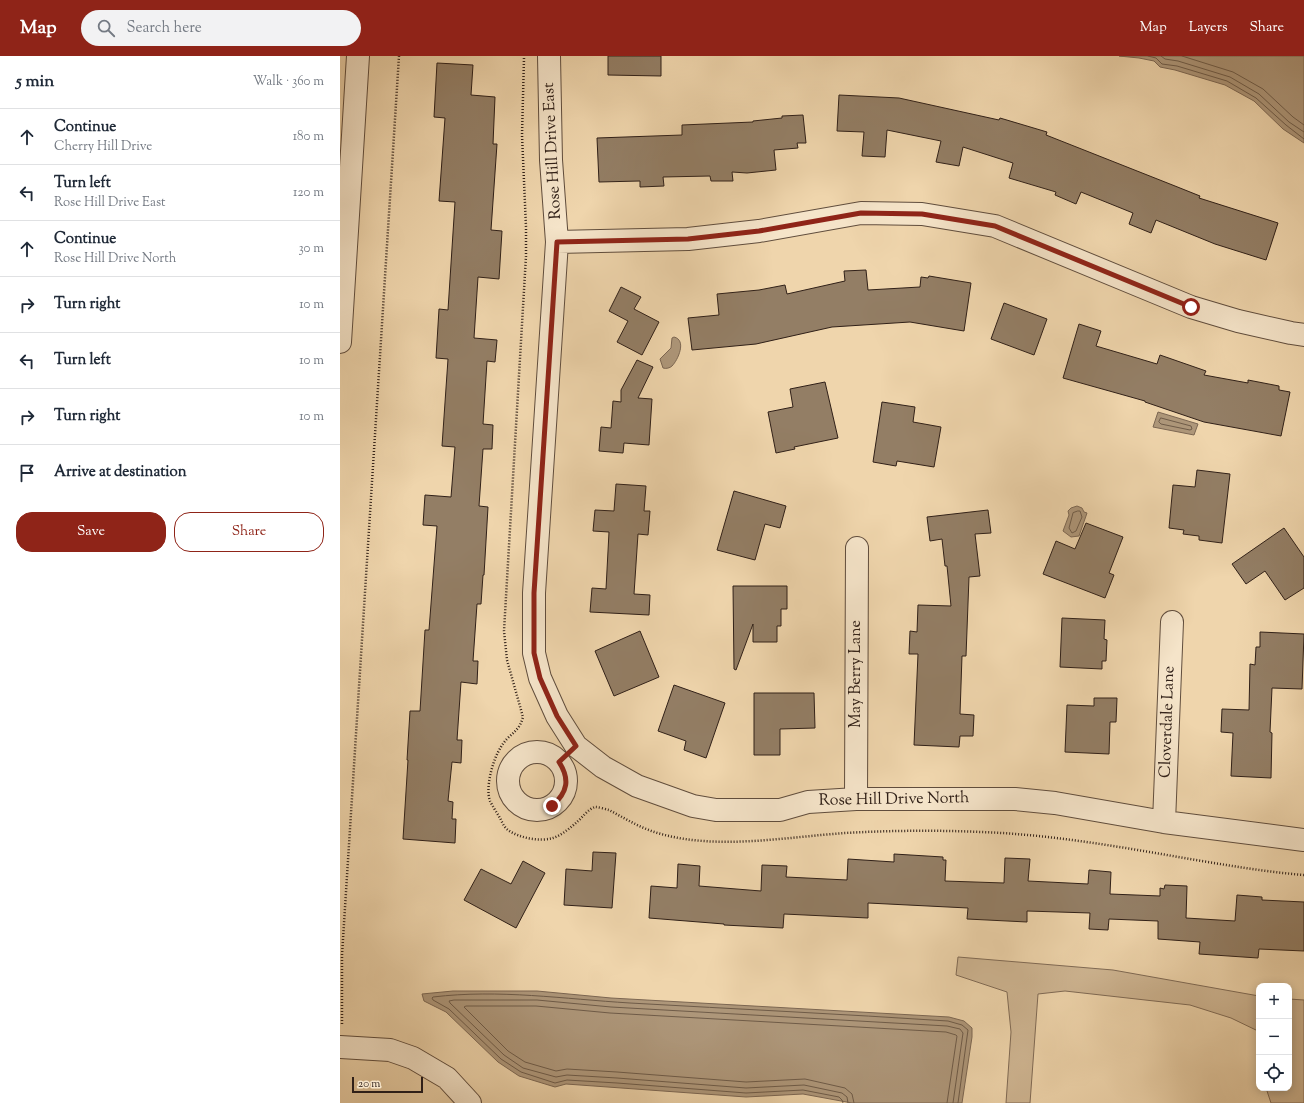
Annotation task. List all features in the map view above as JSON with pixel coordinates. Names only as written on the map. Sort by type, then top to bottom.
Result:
[{"type":"street","points":[[340,342],[342,276],[358,56]]},
{"type":"street","name":"Rose Hill Drive East","points":[[534,653],[534,593],[557,242],[551,160],[550,56]]},
{"type":"street","points":[[557,242],[688,239],[759,231],[861,213],[922,214],[995,226],[1191,307],[1238,321],[1304,335]]},
{"type":"street","name":"May Berry Lane","points":[[856,799],[857,548]]},
{"type":"street","name":"Cloverdale Lane","points":[[1164,822],[1172,622]]},
{"type":"street","name":"Rose Hill Drive North","points":[[534,653],[540,678],[557,716],[576,746],[603,767],[637,786],[692,806],[716,810],[780,810],[808,802],[856,799],[1015,799],[1055,803],[1164,822],[1304,840]]},
{"type":"street","points":[[559,762],[576,746]]},
{"type":"street","points":[[340,1048],[390,1050],[413,1058],[447,1078],[470,1103]]},
{"type":"path","points":[[340,1048],[342,1017],[342,954],[399,56]]},
{"type":"path","points":[[524,56],[522,135],[526,256],[504,631],[507,660],[523,717],[521,725],[516,732],[502,744],[495,757],[489,788],[490,800],[506,828],[518,836],[535,839],[553,838],[564,832],[590,810],[596,807],[606,809],[638,826],[660,834],[712,843],[847,833],[957,831],[1004,833],[1050,837],[1273,873],[1304,875]]},
{"type":"shaded area","points":[[958,957],[1113,970],[1256,995],[1256,1030],[1231,1018],[1190,1005],[1065,991],[1038,994],[1030,1103],[1006,1103],[1011,1032],[1007,992],[956,975]]},
{"type":"shaded area","points":[[1292,999],[1304,1000],[1304,1103],[1271,1103],[1267,1091],[1292,1091]]},
{"type":"water","points":[[1119,56],[1304,56],[1304,143],[1283,129],[1254,101],[1225,85],[1160,67],[1154,61]]},
{"type":"water","points":[[674,337],[680,342],[681,346],[679,355],[671,367],[663,368],[660,359],[671,348],[672,338]]},
{"type":"water","points":[[1158,412],[1198,424],[1194,435],[1153,427]]},
{"type":"water","points":[[1077,506],[1082,508],[1084,512],[1087,513],[1079,536],[1071,537],[1063,531],[1069,515],[1068,511]]},
{"type":"water","points":[[453,991],[537,991],[611,998],[949,1017],[964,1021],[972,1028],[962,1103],[852,1103],[803,1094],[746,1097],[566,1084],[555,1087],[519,1076],[498,1062],[446,1012],[424,1001],[422,994]]},
{"type":"building","points":[[608,56],[661,56],[661,76],[608,75]]},
{"type":"building","points":[[437,63],[473,65],[471,95],[495,97],[493,144],[497,144],[491,230],[502,231],[499,279],[478,277],[474,338],[497,340],[495,362],[487,361],[483,424],[493,425],[492,449],[483,449],[479,506],[488,507],[484,575],[481,604],[477,604],[473,661],[478,661],[477,684],[461,682],[457,740],[462,740],[461,763],[452,762],[448,801],[453,802],[452,819],[456,819],[455,843],[403,839],[410,711],[420,711],[425,630],[429,630],[437,526],[423,525],[425,495],[451,497],[455,447],[442,446],[448,359],[436,358],[439,309],[448,310],[455,202],[439,201],[445,118],[434,117]]},
{"type":"building","points":[[839,95],[899,98],[999,120],[1000,118],[1047,132],[1046,135],[1200,196],[1199,198],[1278,223],[1266,260],[1215,244],[1156,220],[1151,233],[1129,224],[1133,213],[1081,192],[1076,204],[1055,195],[1056,192],[1009,178],[1013,163],[963,147],[959,166],[936,162],[941,141],[887,130],[885,157],[862,156],[864,132],[837,131]]},
{"type":"building","points":[[803,115],[806,143],[797,143],[798,148],[774,150],[776,170],[747,173],[732,172],[733,181],[711,181],[710,176],[663,177],[664,186],[640,187],[640,181],[599,182],[597,138],[682,135],[682,125],[753,122],[782,118],[782,116]]},
{"type":"building","points":[[866,270],[868,290],[920,287],[921,277],[928,278],[929,276],[971,283],[964,331],[910,322],[832,327],[756,344],[692,350],[688,318],[719,315],[717,294],[759,290],[785,285],[787,294],[845,281],[844,271]]},
{"type":"building","points":[[621,287],[641,297],[634,309],[659,322],[642,355],[617,342],[628,321],[609,311]]},
{"type":"building","points":[[1004,303],[1047,319],[1034,355],[991,339]]},
{"type":"building","points":[[1079,324],[1101,331],[1096,346],[1157,364],[1160,355],[1206,371],[1204,375],[1248,383],[1248,380],[1279,386],[1279,390],[1290,392],[1281,436],[1204,422],[1145,401],[1063,378]]},
{"type":"building","points":[[637,360],[653,367],[638,398],[652,399],[649,445],[624,443],[623,453],[599,451],[601,427],[611,428],[613,401],[621,402],[621,390]]},
{"type":"building","points":[[825,382],[838,438],[794,447],[795,449],[776,453],[768,412],[793,407],[790,389]]},
{"type":"building","points":[[882,402],[915,407],[913,422],[941,427],[934,467],[897,461],[896,466],[873,462]]},
{"type":"building","points":[[1197,470],[1230,474],[1222,543],[1199,540],[1199,536],[1183,534],[1184,530],[1169,528],[1173,485],[1195,487]]},
{"type":"building","points":[[616,484],[646,486],[644,511],[650,511],[648,535],[638,534],[634,594],[650,595],[649,615],[590,612],[592,588],[606,589],[609,532],[593,531],[595,510],[614,511]]},
{"type":"building","points":[[734,491],[786,506],[780,528],[765,524],[755,560],[717,550]]},
{"type":"building","points":[[988,510],[991,533],[975,534],[980,576],[969,577],[966,656],[962,656],[960,714],[974,715],[973,736],[960,736],[959,747],[914,745],[918,654],[909,654],[910,631],[917,632],[918,605],[951,606],[947,566],[945,566],[942,539],[930,541],[927,517]]},
{"type":"building","points":[[1086,523],[1123,537],[1109,573],[1114,575],[1105,598],[1043,574],[1056,541],[1075,549]]},
{"type":"building","points":[[1284,528],[1304,557],[1304,588],[1285,600],[1265,571],[1246,584],[1232,564]]},
{"type":"building","points":[[733,586],[787,586],[787,609],[781,609],[781,626],[777,626],[777,642],[753,642],[753,624],[736,670],[734,669]]},
{"type":"building","points":[[1062,618],[1105,620],[1104,639],[1107,640],[1106,661],[1102,661],[1102,669],[1060,667]]},
{"type":"building","points":[[640,631],[659,677],[614,696],[595,651]]},
{"type":"building","points":[[1260,632],[1304,634],[1302,689],[1272,688],[1270,732],[1272,733],[1271,778],[1231,776],[1233,733],[1221,732],[1222,709],[1249,710],[1250,664],[1255,665],[1256,647],[1260,647]]},
{"type":"building","points":[[674,685],[725,703],[706,758],[684,750],[686,741],[658,731]]},
{"type":"building","points":[[754,693],[814,693],[815,728],[780,729],[780,755],[754,755]]},
{"type":"building","points":[[1094,698],[1117,698],[1116,722],[1110,722],[1109,754],[1065,752],[1067,705],[1094,706]]},
{"type":"building","points":[[593,852],[616,853],[612,908],[564,905],[566,869],[592,871]]},
{"type":"building","points":[[894,854],[943,857],[943,860],[946,860],[945,881],[1004,883],[1005,858],[1030,859],[1028,881],[1088,884],[1089,870],[1111,872],[1110,894],[1160,896],[1160,888],[1164,889],[1165,885],[1187,886],[1186,918],[1235,921],[1237,895],[1262,897],[1262,900],[1304,902],[1304,951],[1259,949],[1258,958],[1199,954],[1200,942],[1158,939],[1158,921],[1109,919],[1108,930],[1089,929],[1090,913],[1027,911],[1027,922],[967,919],[968,908],[868,903],[868,918],[784,914],[783,928],[724,925],[649,918],[651,886],[677,888],[678,864],[700,866],[699,886],[761,891],[762,865],[787,866],[786,877],[847,880],[848,859],[894,862]]},
{"type":"building","points":[[523,861],[545,873],[516,928],[464,900],[481,869],[511,884]]},
{"type":"route","points":[[552,806],[560,799],[566,780],[564,771],[559,762],[576,746],[557,716],[540,678],[534,653],[534,593],[557,242],[688,239],[759,231],[861,213],[922,214],[995,226],[1191,307]]}]
